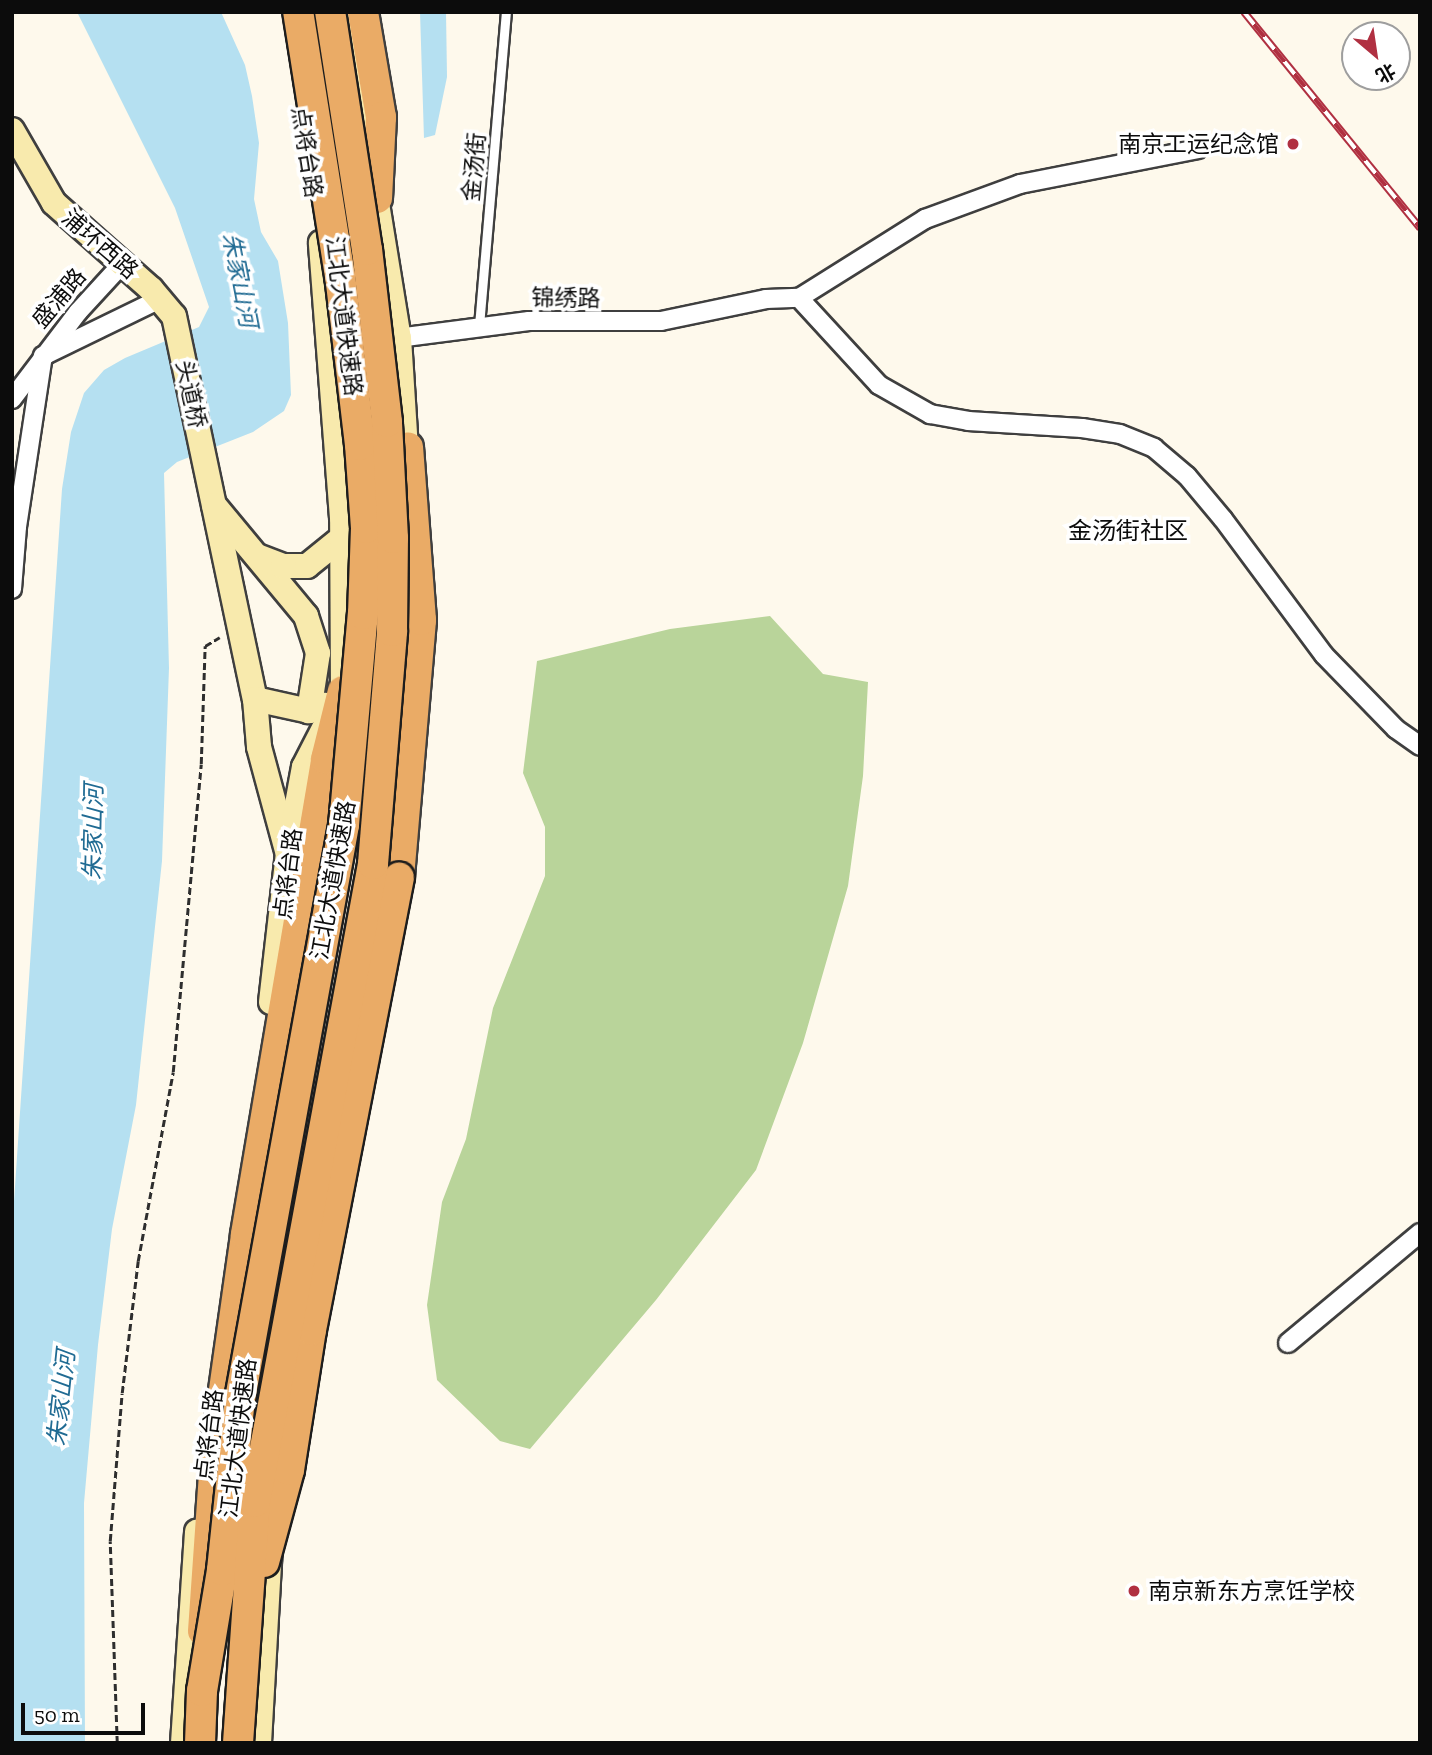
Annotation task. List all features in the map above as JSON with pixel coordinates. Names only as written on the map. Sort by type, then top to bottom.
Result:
[{"type":"highway","name":"江北大道快速路","points":[[200,1743],[202,1691],[222,1570],[240,1399],[344,825],[363,614],[366,528],[360,445],[338,262],[298,12]]},
{"type":"highway","name":"江北大道快速路","points":[[238,1743],[255,1502],[373,864],[392,631],[393,538],[387,422],[368,250],[330,12]]},
{"type":"highway","points":[[363,12],[381,117],[377,198]]},
{"type":"highway","points":[[247,1620],[289,1470],[311,1330],[399,877],[421,621],[408,447]]},
{"type":"highway","points":[[202,1691],[204,1576],[219,1420],[246,1234],[326,759],[343,691]]},
{"type":"main road","name":"点将台路","points":[[183,1743],[191,1576],[284,912],[288,853],[304,767],[343,691],[343,537],[332,345],[323,258],[285,12]]},
{"type":"main road","points":[[259,1743],[277,1442],[387,848],[404,630],[408,447],[399,338],[346,12]]},
{"type":"main road","name":"浦环西路","points":[[12,130],[54,203],[167,307]]},
{"type":"main road","name":"头道桥","points":[[167,307],[207,471],[255,698],[261,759],[288,853]]},
{"type":"main road","points":[[212,502],[306,616],[318,653],[309,711]]},
{"type":"main road","points":[[256,556],[283,566],[307,566],[343,537]]},
{"type":"main road","points":[[255,698],[309,711],[343,691]]},
{"type":"street","points":[[1198,149],[1020,184],[925,219],[799,298],[879,386],[930,414],[968,421],[1082,428],[1120,434],[1154,447],[1187,476],[1223,519],[1324,655],[1396,729],[1420,746]]},
{"type":"street","name":"盛浦路","points":[[12,400],[43,356],[122,264]]},
{"type":"street","name":"锦绣路","points":[[332,345],[529,321],[662,321],[765,299],[799,298]]},
{"type":"street","points":[[12,589],[17,527],[43,356],[167,307]]},
{"type":"street","points":[[1288,1343],[1420,1233]]},
{"type":"lane","name":"金汤街","points":[[479,326],[506,12]]},
{"type":"path","points":[[117,1743],[110,1541],[122,1394],[138,1261],[173,1072],[201,764],[205,646],[238,627]]},
{"type":"green space","points":[[770,616],[823,674],[868,682],[863,776],[848,886],[803,1043],[756,1170],[656,1300],[530,1449],[500,1441],[437,1380],[427,1305],[442,1202],[466,1139],[493,1008],[545,876],[545,827],[523,773],[537,661],[670,629]]},
{"type":"water","name":"朱家山河","points":[[77,12],[221,12],[245,65],[252,96],[259,143],[254,199],[261,232],[278,261],[288,323],[291,395],[284,411],[253,432],[177,462],[164,473],[169,668],[162,861],[136,1105],[112,1229],[98,1345],[84,1503],[85,1743],[12,1743],[12,1231],[62,489],[71,432],[84,393],[104,370],[125,358],[199,327],[209,307],[175,208]]},
{"type":"water","points":[[420,12],[446,12],[447,77],[435,135],[424,138]]},
{"type":"railway","points":[[1244,12],[1420,228]]},
{"type":"place","name":"南京工运纪念馆","points":[[1293,144]]},
{"type":"place","name":"南京新东方烹饪学校","points":[[1134,1591]]},
{"type":"district","name":"金汤街社区","points":[[1128,531]]}]
